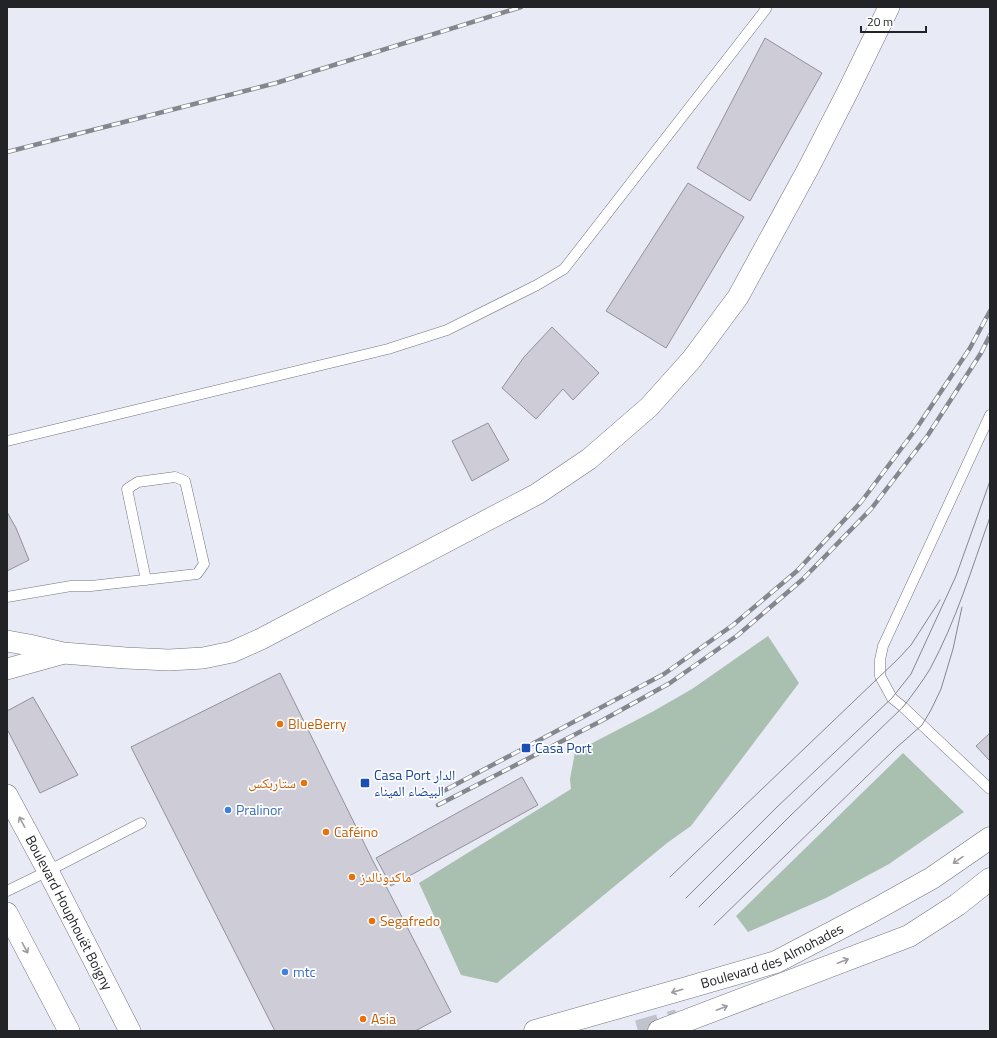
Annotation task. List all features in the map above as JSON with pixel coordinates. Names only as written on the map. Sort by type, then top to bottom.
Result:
[{"type":"main road","name":"Boulevard des Almohades","points":[[534,1031],[776,962],[871,912],[925,881],[990,838]]},
{"type":"main road","points":[[659,1031],[909,936],[957,905],[990,879]]},
{"type":"street","points":[[7,641],[63,653],[126,658],[169,660],[203,658],[232,652],[261,640],[537,494],[589,459],[649,407],[692,359],[738,297],[841,105],[889,7]]},
{"type":"street","points":[[7,669],[63,653]]},
{"type":"street","name":"Boulevard Houphouët Boigny","points":[[7,794],[130,1031]]},
{"type":"street","points":[[7,913],[69,1031]]},
{"type":"lane","points":[[7,441],[388,349],[447,330],[537,285],[564,269],[766,9]]},
{"type":"lane","points":[[990,415],[883,646],[880,660],[880,676],[892,698],[990,789]]},
{"type":"lane","points":[[7,597],[71,586],[90,586],[146,580],[197,574],[204,564],[185,481],[175,478],[138,482],[127,489],[146,580]]},
{"type":"lane","points":[[7,891],[141,823]]},
{"type":"green space","points":[[768,636],[799,683],[691,826],[667,843],[497,983],[461,975],[419,883],[571,789],[570,779],[575,752],[652,712],[692,689]]},
{"type":"green space","points":[[903,753],[964,812],[889,864],[826,898],[748,932],[736,916]]},
{"type":"building","points":[[765,38],[822,73],[750,201],[697,168]]},
{"type":"building","points":[[688,183],[744,217],[666,348],[606,311]]},
{"type":"building","points":[[552,327],[599,373],[573,400],[563,389],[536,419],[502,388],[524,357]]},
{"type":"building","points":[[488,423],[509,460],[472,481],[452,441]]},
{"type":"building","points":[[7,512],[16,528],[29,560],[7,571]]},
{"type":"building","points":[[280,673],[372,859],[451,1012],[415,1031],[275,1031],[131,747]]},
{"type":"building","points":[[33,697],[78,775],[40,793],[7,729],[7,711]]},
{"type":"building","points":[[990,733],[990,761],[976,746]]},
{"type":"building","points":[[522,777],[538,805],[391,886],[376,858]]},
{"type":"tunnel","points":[[638,1031],[678,1020]]},
{"type":"tram line","points":[[686,898],[777,807],[892,698],[911,674],[956,576],[990,481]]},
{"type":"tram line","points":[[699,907],[789,817],[903,707],[921,683],[930,669],[948,632],[990,517]]},
{"type":"tram line","points":[[670,877],[898,659],[911,645],[940,600]]},
{"type":"tram line","points":[[714,925],[896,748],[922,725],[941,689],[953,649],[962,607]]},
{"type":"railway","points":[[7,152],[276,83],[521,7]]},
{"type":"railway","points":[[432,797],[664,674],[733,625],[797,571],[861,502],[916,429],[970,348],[990,311]]},
{"type":"railway","points":[[438,805],[603,720],[670,683],[738,635],[803,579],[871,509],[928,435],[981,353],[990,335]]},
{"type":"place","name":"BlueBerry","points":[[280,724]]},
{"type":"place","name":"Casa Port","points":[[526,748]]},
{"type":"place","name":"ستاربكس","points":[[304,783]]},
{"type":"place","name":"Casa Port الدار البيضاء الميناء","points":[[365,783]]},
{"type":"place","name":"Pralinor","points":[[228,810]]},
{"type":"place","name":"Caféino","points":[[326,832]]},
{"type":"place","name":"ماكدونالدز","points":[[352,877]]},
{"type":"place","name":"Segafredo","points":[[372,921]]},
{"type":"place","name":"mtc","points":[[285,972]]},
{"type":"place","name":"Asia","points":[[363,1019]]}]
